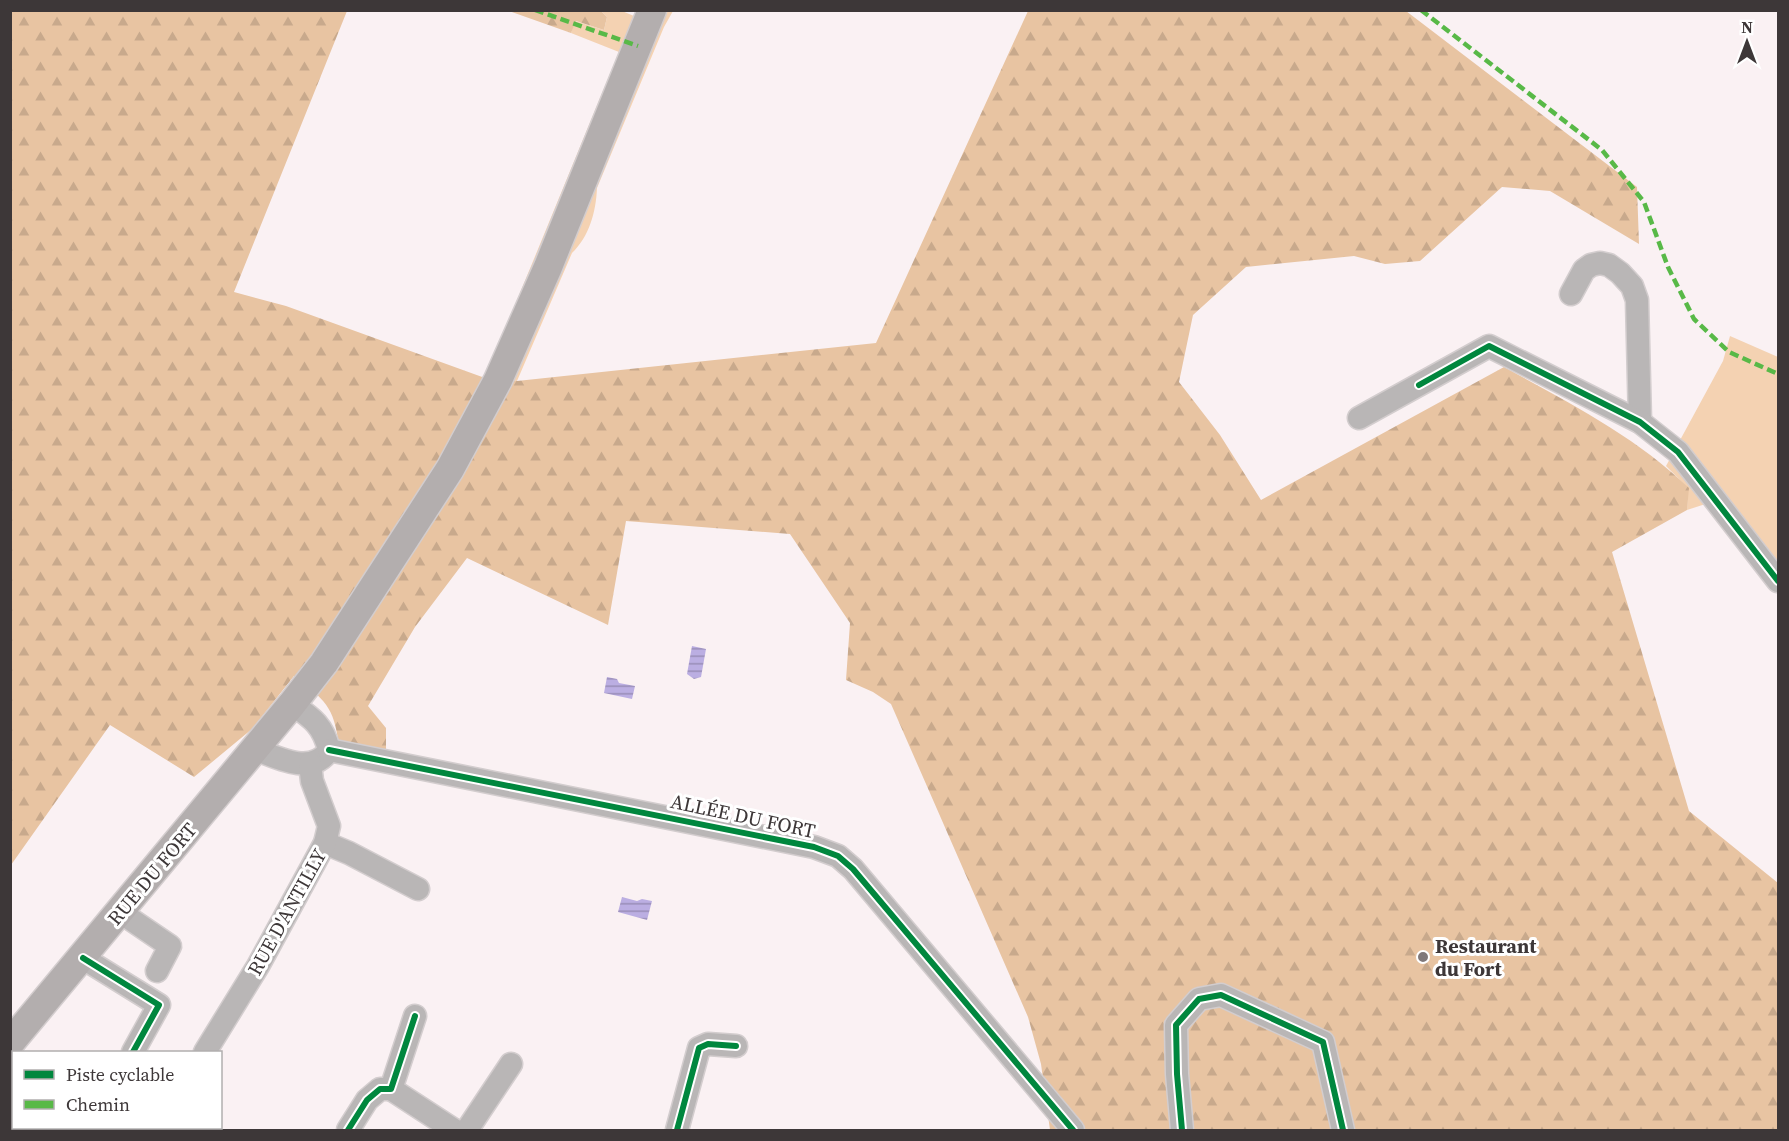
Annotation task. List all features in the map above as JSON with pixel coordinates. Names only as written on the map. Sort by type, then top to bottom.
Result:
[{"type":"main road","name":"RUE DU FORT","points":[[10,1043],[292,705],[324,663],[450,468],[498,380],[562,235],[652,10]]},
{"type":"street","points":[[1571,294],[1584,270],[1592,264],[1609,265],[1632,286],[1637,300],[1640,422]]},
{"type":"street","points":[[1359,418],[1489,346],[1640,422],[1678,452],[1779,581]]},
{"type":"street","points":[[255,749],[292,762],[310,764],[325,757],[329,750],[326,735],[311,717],[292,705]]},
{"type":"street","name":"ALLÉE DU FORT","points":[[329,750],[814,847],[838,856],[853,868],[1070,1127]]},
{"type":"street","name":"RUE D'ANTILLY","points":[[206,1051],[258,966],[325,843],[329,826],[312,781],[310,764]]},
{"type":"street","points":[[325,843],[418,889]]},
{"type":"street","points":[[120,912],[170,946],[157,970]]},
{"type":"street","points":[[83,958],[159,1005],[134,1051]]},
{"type":"street","points":[[1182,1131],[1176,1074],[1176,1025],[1199,999],[1221,995],[1323,1042],[1343,1131]]},
{"type":"street","points":[[391,1089],[415,1016]]},
{"type":"street","points":[[676,1131],[699,1048],[708,1044],[736,1046]]},
{"type":"street","points":[[468,1131],[511,1064]]},
{"type":"street","points":[[348,1131],[367,1100],[380,1089],[391,1089],[454,1131]]},
{"type":"shaded area","points":[[601,11],[622,11],[634,16],[637,11],[673,11],[664,27],[597,188],[593,215],[587,232],[572,253],[517,381],[485,378],[619,52],[571,33],[575,21],[604,30],[607,17]]},
{"type":"shaded area","points":[[1730,336],[1778,357],[1778,562],[1724,498],[1687,510],[1688,488],[1666,466],[1723,361]]},
{"type":"shaded area","points":[[692,646],[706,649],[701,677],[694,679],[687,674]]},
{"type":"shaded area","points":[[607,677],[617,679],[619,683],[635,686],[632,699],[604,693]]},
{"type":"shaded area","points":[[622,897],[637,901],[642,899],[652,901],[647,920],[618,912]]},
{"type":"green space","points":[[11,11],[347,11],[234,292],[286,306],[485,378],[517,381],[876,343],[1028,11],[1406,11],[1637,187],[1639,244],[1550,191],[1502,187],[1420,261],[1385,264],[1354,256],[1246,267],[1193,315],[1179,382],[1220,435],[1261,500],[1504,367],[1624,436],[1689,488],[1687,510],[1612,552],[1689,811],[1778,883],[1778,1130],[1050,1130],[1041,1064],[1028,1017],[891,704],[873,692],[846,680],[850,623],[790,534],[626,521],[608,625],[467,558],[415,627],[368,706],[386,728],[386,752],[339,746],[334,722],[326,705],[321,698],[294,676],[252,729],[194,777],[110,725],[11,865]]},
{"type":"green space","points":[[509,11],[601,11],[607,17],[604,30],[576,21],[571,33]]},
{"type":"marked path","points":[[535,10],[638,46]]},
{"type":"marked path","points":[[1421,10],[1602,150],[1644,202],[1668,267],[1694,319],[1729,352],[1778,374]]},
{"type":"cycle path","points":[[1419,385],[1489,346],[1640,422],[1678,452],[1778,581]]},
{"type":"cycle path","points":[[329,750],[814,847],[838,856],[853,869],[1073,1130]]},
{"type":"cycle path","points":[[83,958],[159,1005],[134,1051]]},
{"type":"cycle path","points":[[1182,1130],[1176,1025],[1199,999],[1221,995],[1323,1042],[1343,1130]]},
{"type":"cycle path","points":[[348,1130],[367,1100],[380,1089],[391,1089],[415,1016]]},
{"type":"cycle path","points":[[677,1130],[699,1048],[708,1044],[736,1046]]},
{"type":"place","name":"Restaurant du Fort","points":[[1423,957]]}]
